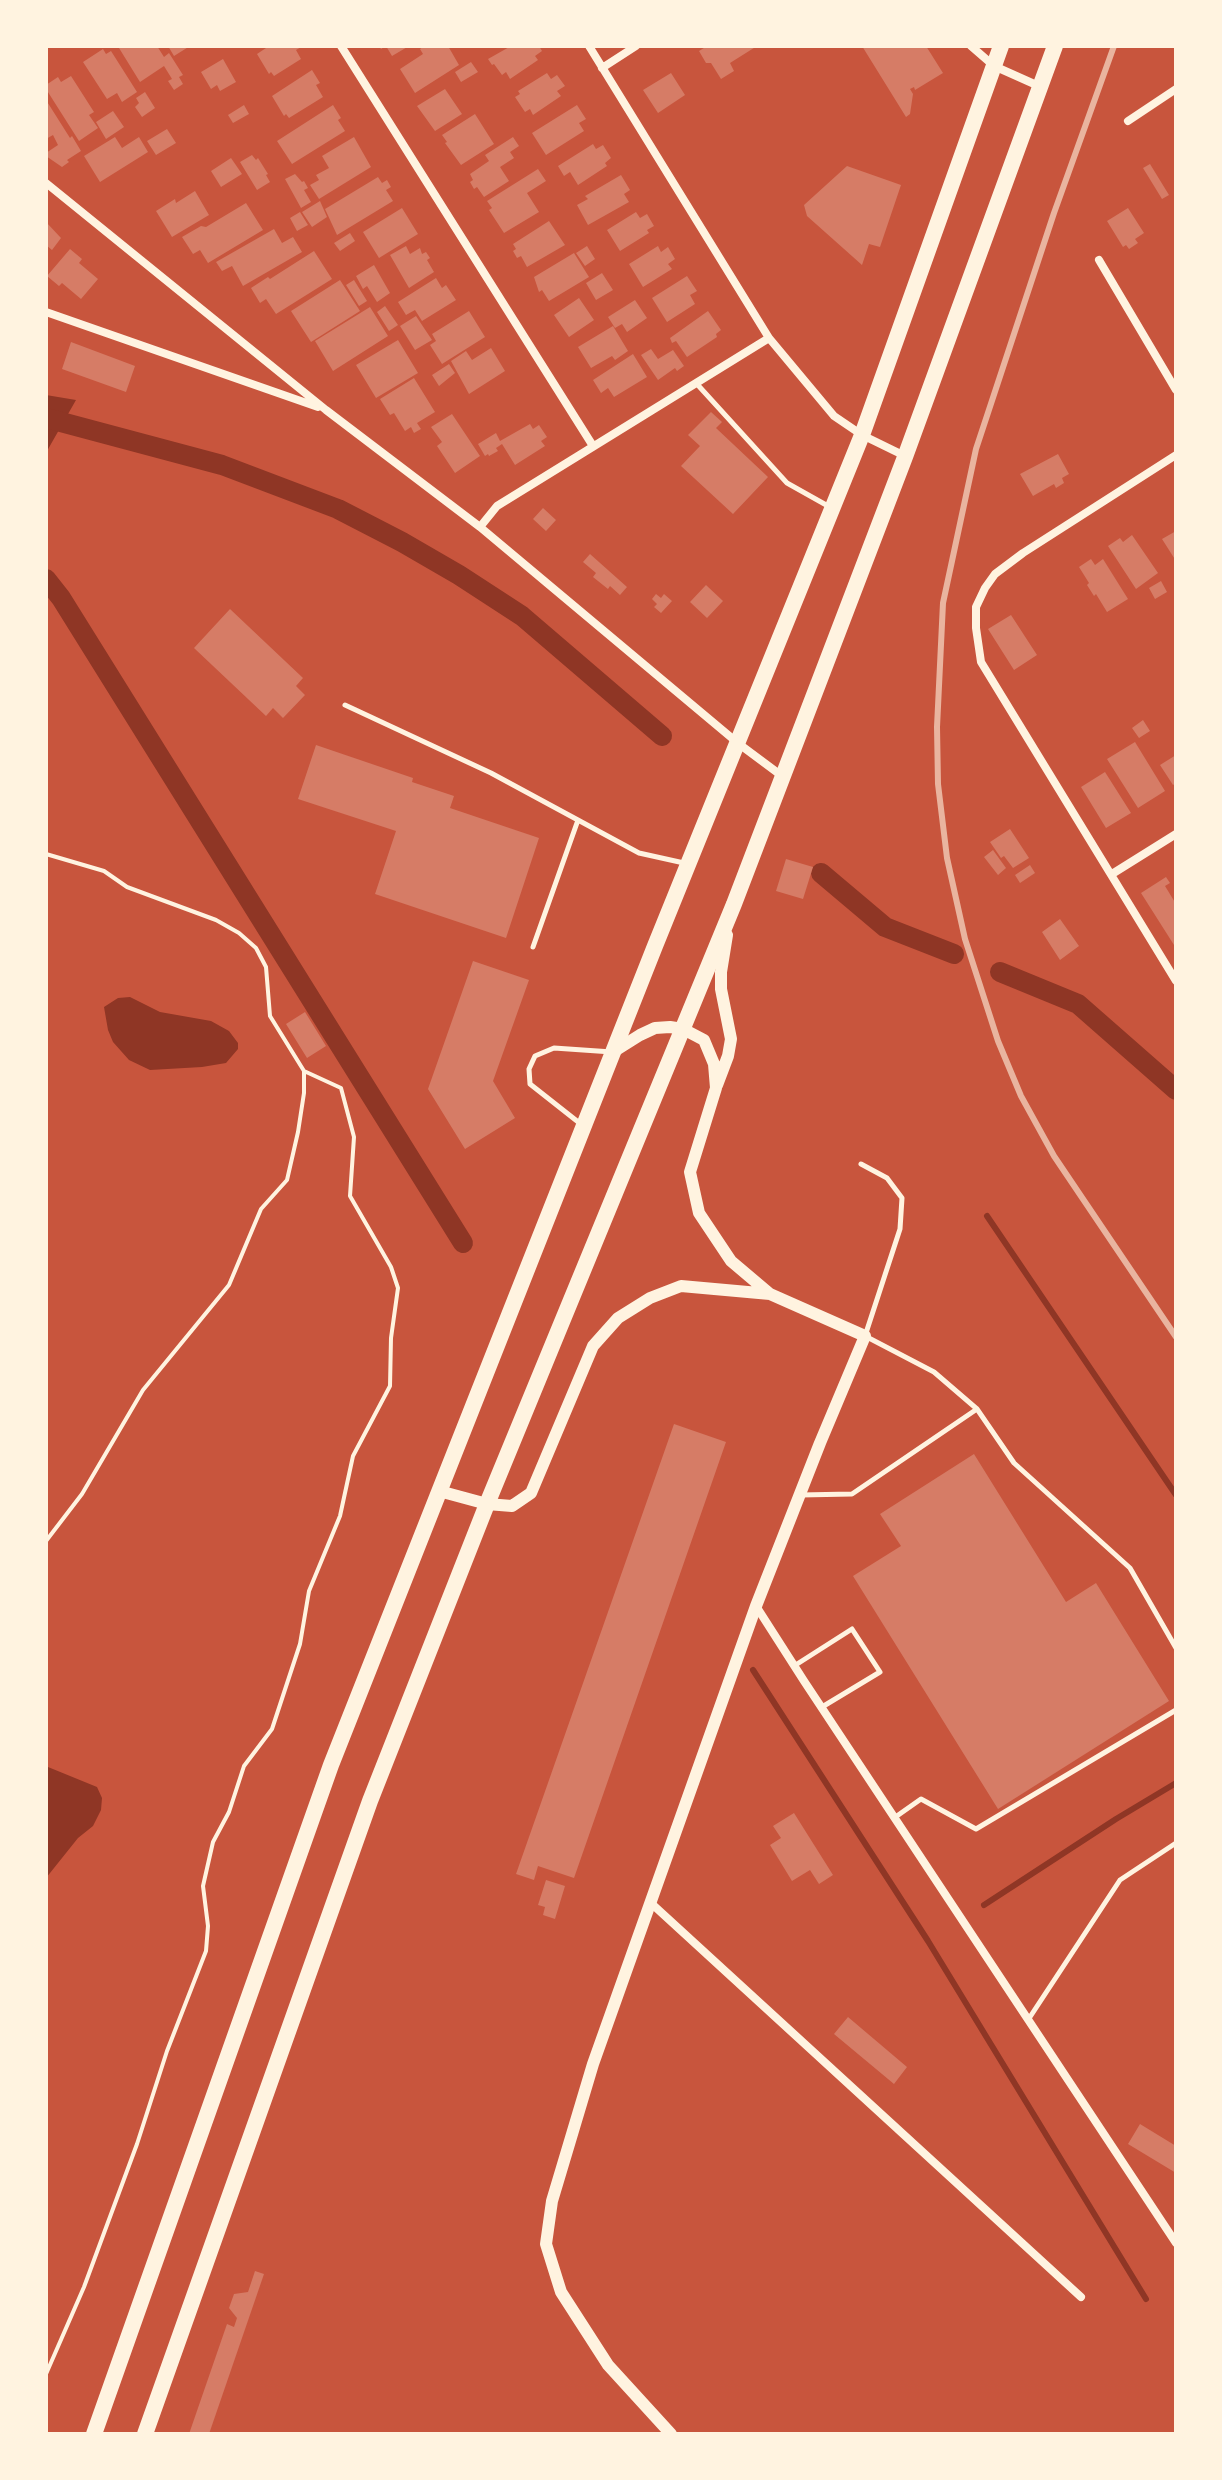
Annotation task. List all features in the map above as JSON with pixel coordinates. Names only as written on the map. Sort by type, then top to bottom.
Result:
[{"type":"highway","points":[[94,2434],[331,1765],[613,1052],[862,435],[1001,46]]},
{"type":"highway","points":[[145,2434],[370,1801],[487,1504],[734,904],[905,457],[1055,46]]},
{"type":"street","points":[[341,46],[593,446]]},
{"type":"street","points":[[589,46],[769,338],[824,406],[862,435],[905,457]]},
{"type":"street","points":[[602,68],[636,46]]},
{"type":"street","points":[[971,46],[994,66],[1041,87]]},
{"type":"street","points":[[1128,121],[1176,89]]},
{"type":"street","points":[[46,183],[326,410],[480,527],[782,777]]},
{"type":"street","points":[[1099,260],[1176,390]]},
{"type":"street","points":[[46,312],[326,410]]},
{"type":"street","points":[[480,527],[497,506],[769,338]]},
{"type":"street","points":[[1176,455],[995,574],[976,607],[981,662],[1176,981]]},
{"type":"street","points":[[1112,874],[1176,834]]},
{"type":"street","points":[[671,2434],[608,2365],[561,2292],[546,2244],[552,2201],[593,2064],[756,1606],[865,1336],[770,1294],[731,1261],[699,1213],[690,1172],[731,1039],[721,989],[721,972],[734,904]]},
{"type":"street","points":[[613,1052],[655,1028],[683,1029],[704,1040],[714,1064],[716,1088]]},
{"type":"street","points":[[439,1491],[487,1504],[512,1506],[531,1493],[593,1346],[618,1318],[650,1298],[681,1286],[770,1294]]},
{"type":"street","points":[[756,1606],[1176,2243]]},
{"type":"street","points":[[652,1904],[1081,2297]]},
{"type":"lane","points":[[695,383],[787,483],[832,509]]},
{"type":"lane","points":[[345,705],[491,773],[639,853],[689,864]]},
{"type":"lane","points":[[533,947],[578,820]]},
{"type":"lane","points":[[584,1127],[530,1084],[529,1069],[535,1056],[554,1048],[613,1052]]},
{"type":"lane","points":[[861,1164],[887,1178],[902,1198],[900,1229],[865,1336],[934,1372],[977,1409],[1014,1463],[1130,1568],[1176,1648]]},
{"type":"lane","points":[[799,1495],[852,1494],[977,1409]]},
{"type":"lane","points":[[794,1666],[852,1629],[880,1672],[821,1708]]},
{"type":"lane","points":[[894,1818],[921,1799],[976,1829],[1176,1710]]},
{"type":"lane","points":[[1028,2020],[1120,1880],[1176,1843]]},
{"type":"path","points":[[46,854],[104,871],[127,887],[216,920],[239,933],[256,948],[266,967],[270,1016],[304,1071],[298,1132],[287,1180],[261,1209],[229,1285],[143,1390],[82,1494],[46,1541]]},
{"type":"path","points":[[46,2374],[84,2287],[137,2144],[167,2051],[206,1951],[208,1926],[203,1886],[213,1842],[229,1812],[244,1766],[272,1729],[300,1644],[309,1591],[340,1516],[353,1456],[390,1386],[391,1338],[398,1288],[391,1267],[350,1196],[354,1137],[341,1088],[304,1071]]},
{"type":"shaded area","points":[[46,395],[76,400],[47,451],[46,451]]},
{"type":"shaded area","points":[[130,997],[160,1012],[211,1021],[229,1031],[238,1043],[238,1049],[226,1063],[202,1067],[150,1070],[129,1060],[113,1042],[104,1007],[118,998]]},
{"type":"shaded area","points":[[46,1768],[97,1787],[102,1798],[101,1810],[93,1826],[78,1838],[46,1878]]},
{"type":"building","points":[[157,46],[164,57],[169,53],[183,75],[179,77],[183,84],[174,90],[164,66],[140,82],[119,48]]},
{"type":"building","points":[[168,46],[190,46],[174,56]]},
{"type":"building","points":[[269,46],[303,46],[296,50],[301,59],[274,76],[271,72],[269,74],[257,54]]},
{"type":"building","points":[[386,46],[409,46],[392,56]]},
{"type":"building","points":[[424,46],[448,46],[459,65],[415,93],[400,69],[423,54],[420,49]]},
{"type":"building","points":[[511,46],[539,46],[542,51],[535,56],[538,60],[510,79],[506,72],[502,75],[488,59]]},
{"type":"building","points":[[707,46],[757,46],[730,63],[734,71],[721,79],[699,51]]},
{"type":"building","points":[[862,46],[926,46],[943,73],[915,90],[914,87],[910,89],[913,94],[910,114],[906,117]]},
{"type":"building","points":[[103,49],[106,54],[111,51],[137,92],[122,102],[117,93],[107,99],[83,62]]},
{"type":"building","points":[[223,59],[236,82],[220,91],[217,85],[211,89],[201,72]]},
{"type":"building","points":[[471,62],[478,72],[461,82],[455,72]]},
{"type":"building","points":[[312,70],[320,83],[316,85],[323,97],[289,118],[286,114],[284,116],[272,96]]},
{"type":"building","points":[[547,73],[551,79],[557,75],[565,86],[557,91],[561,96],[533,115],[530,109],[525,112],[515,97],[520,94],[518,91]]},
{"type":"building","points":[[671,73],[685,95],[658,113],[643,90]]},
{"type":"building","points":[[71,76],[94,112],[89,115],[98,128],[79,141],[46,89],[46,85],[58,77],[61,82]]},
{"type":"building","points":[[445,89],[462,114],[435,131],[417,106]]},
{"type":"building","points":[[145,92],[155,108],[142,117],[135,107],[139,103],[136,98]]},
{"type":"building","points":[[46,100],[81,151],[62,167],[46,156],[58,145],[53,135],[46,139]]},
{"type":"building","points":[[244,105],[249,114],[233,123],[228,115]]},
{"type":"building","points":[[333,105],[345,131],[292,164],[277,141]]},
{"type":"building","points":[[577,105],[586,119],[579,123],[584,131],[546,155],[532,133]]},
{"type":"building","points":[[113,111],[124,127],[106,139],[96,122]]},
{"type":"building","points":[[475,114],[494,144],[461,165],[442,135]]},
{"type":"building","points":[[167,129],[176,143],[156,155],[147,141]]},
{"type":"building","points":[[115,137],[122,148],[139,137],[148,152],[100,182],[84,156]]},
{"type":"building","points":[[354,137],[371,167],[319,199],[310,185],[319,180],[316,175],[329,168],[322,156]]},
{"type":"building","points":[[513,137],[519,146],[510,152],[514,158],[500,167],[509,181],[484,197],[477,187],[474,189],[470,174],[489,161],[485,155]]},
{"type":"building","points":[[593,144],[596,149],[603,145],[611,158],[605,163],[607,166],[578,185],[570,172],[564,176],[558,166]]},
{"type":"building","points":[[252,155],[256,160],[258,158],[270,182],[257,190],[240,162]]},
{"type":"building","points":[[231,158],[242,174],[221,187],[211,171]]},
{"type":"building","points":[[1150,164],[1169,195],[1162,199],[1143,168]]},
{"type":"building","points":[[847,166],[901,185],[880,247],[869,244],[862,265],[807,216],[804,205]]},
{"type":"building","points":[[538,169],[546,181],[527,193],[539,212],[504,233],[489,210],[492,208],[487,201]]},
{"type":"building","points":[[295,174],[308,188],[304,190],[311,202],[301,208],[285,179]]},
{"type":"building","points":[[621,175],[630,190],[624,194],[629,202],[588,225],[577,205],[588,199],[585,196]]},
{"type":"building","points":[[378,177],[382,183],[387,180],[391,187],[386,190],[393,201],[337,235],[325,209]]},
{"type":"building","points":[[195,191],[209,215],[172,237],[156,211]]},
{"type":"building","points":[[320,201],[327,217],[312,227],[302,212]]},
{"type":"building","points":[[246,203],[263,230],[208,263],[200,250],[193,254],[182,237],[201,226],[206,227]]},
{"type":"building","points":[[402,208],[418,234],[379,258],[363,232]]},
{"type":"building","points":[[1128,208],[1144,233],[1135,239],[1138,243],[1129,249],[1126,245],[1123,247],[1107,221]]},
{"type":"building","points":[[300,212],[308,225],[297,231],[290,218]]},
{"type":"building","points":[[636,212],[640,218],[647,214],[654,226],[647,230],[649,233],[620,251],[607,230]]},
{"type":"building","points":[[549,221],[565,245],[527,267],[521,256],[517,258],[513,244]]},
{"type":"building","points":[[46,222],[61,238],[52,250],[46,245]]},
{"type":"building","points":[[274,229],[282,243],[293,237],[302,252],[243,286],[232,266],[222,271],[216,262]]},
{"type":"building","points":[[350,233],[355,241],[340,251],[334,243]]},
{"type":"building","points":[[406,246],[410,254],[420,248],[422,254],[426,252],[434,272],[409,288],[390,255]]},
{"type":"building","points":[[587,246],[595,259],[585,266],[576,253]]},
{"type":"building","points":[[658,246],[661,252],[668,247],[675,259],[668,264],[672,269],[643,287],[629,264]]},
{"type":"building","points":[[70,249],[82,259],[79,263],[98,279],[81,299],[62,283],[59,286],[47,276]]},
{"type":"building","points":[[314,251],[332,279],[276,314],[266,299],[260,303],[251,288]]},
{"type":"building","points":[[574,253],[589,277],[549,301],[542,290],[539,292],[534,277]]},
{"type":"building","points":[[374,265],[390,293],[377,302],[367,286],[363,289],[356,276]]},
{"type":"building","points":[[602,273],[613,290],[596,300],[586,283]]},
{"type":"building","points":[[687,276],[697,291],[690,295],[695,304],[667,322],[652,298]]},
{"type":"building","points":[[436,278],[442,288],[446,285],[456,300],[422,321],[415,310],[406,315],[398,302]]},
{"type":"building","points":[[340,280],[360,311],[311,342],[291,311]]},
{"type":"building","points":[[354,280],[367,301],[359,306],[346,285]]},
{"type":"building","points":[[579,298],[594,320],[569,337],[554,315]]},
{"type":"building","points":[[635,300],[647,318],[627,332],[622,324],[615,328],[608,317]]},
{"type":"building","points":[[385,306],[398,325],[389,331],[377,312]]},
{"type":"building","points":[[370,307],[388,336],[333,371],[315,341]]},
{"type":"building","points":[[469,311],[485,337],[442,364],[430,345],[436,341],[432,334]]},
{"type":"building","points":[[708,311],[721,330],[717,337],[687,357],[676,341],[672,343],[670,338]]},
{"type":"building","points":[[416,316],[432,340],[415,350],[400,326]]},
{"type":"building","points":[[613,326],[628,351],[615,360],[612,356],[591,368],[578,347]]},
{"type":"building","points":[[398,340],[418,373],[376,398],[356,365]]},
{"type":"building","points":[[71,342],[135,366],[126,392],[62,369]]},
{"type":"building","points":[[491,348],[505,371],[469,394],[451,361],[466,351],[472,360]]},
{"type":"building","points":[[651,349],[658,359],[673,350],[684,366],[677,371],[675,368],[658,380],[641,355]]},
{"type":"building","points":[[633,354],[647,377],[614,397],[608,388],[601,393],[593,380]]},
{"type":"building","points":[[449,364],[455,373],[439,386],[432,375]]},
{"type":"building","points":[[414,378],[435,412],[417,423],[421,429],[414,433],[411,427],[405,431],[394,413],[390,415],[380,399]]},
{"type":"building","points":[[711,412],[722,422],[716,428],[768,477],[733,514],[681,466],[700,446],[688,435]]},
{"type":"building","points":[[452,414],[480,456],[455,473],[437,446],[442,442],[431,427]]},
{"type":"building","points":[[530,424],[533,429],[539,425],[547,437],[541,441],[545,446],[515,465],[502,444],[496,448],[498,451],[485,456],[478,444],[496,433],[500,441]]},
{"type":"building","points":[[1058,454],[1069,474],[1062,478],[1064,483],[1056,488],[1054,484],[1033,496],[1020,474]]},
{"type":"building","points":[[543,508],[556,520],[546,531],[533,519]]},
{"type":"building","points":[[1176,531],[1176,561],[1162,539]]},
{"type":"building","points":[[1132,535],[1158,573],[1136,589],[1108,546],[1120,538],[1123,542]]},
{"type":"building","points":[[590,554],[627,587],[620,595],[593,577],[596,573],[583,562]]},
{"type":"building","points":[[1091,559],[1095,565],[1103,559],[1128,599],[1107,612],[1087,585],[1089,583],[1079,567]]},
{"type":"building","points":[[1161,581],[1167,592],[1155,599],[1149,588]]},
{"type":"building","points":[[706,585],[723,601],[707,618],[690,602]]},
{"type":"building","points":[[656,594],[661,598],[664,594],[672,601],[661,613],[654,607],[657,604],[652,599]]},
{"type":"building","points":[[230,609],[303,678],[296,686],[305,695],[283,718],[273,708],[266,716],[194,648]]},
{"type":"building","points":[[1011,615],[1037,655],[1014,670],[988,629]]},
{"type":"building","points":[[1143,720],[1150,731],[1139,738],[1132,728]]},
{"type":"building","points":[[1135,742],[1165,791],[1138,808],[1107,759]]},
{"type":"building","points":[[316,745],[413,778],[412,782],[454,796],[450,808],[539,838],[506,938],[375,894],[396,831],[298,799]]},
{"type":"building","points":[[1176,755],[1176,783],[1173,785],[1160,765]]},
{"type":"building","points":[[1105,772],[1131,813],[1106,828],[1081,787]]},
{"type":"building","points":[[1010,829],[1029,858],[1013,868],[990,842]]},
{"type":"building","points":[[993,850],[1006,868],[998,875],[984,857]]},
{"type":"building","points":[[786,859],[813,867],[803,899],[776,891]]},
{"type":"building","points":[[1030,865],[1035,873],[1020,883],[1015,875]]},
{"type":"building","points":[[1166,877],[1170,883],[1165,886],[1176,904],[1174,945],[1141,893]]},
{"type":"building","points":[[1060,919],[1079,946],[1060,960],[1042,932]]},
{"type":"building","points":[[473,961],[529,980],[493,1081],[515,1118],[465,1149],[428,1089]]},
{"type":"building","points":[[305,1012],[326,1046],[307,1058],[286,1024]]},
{"type":"building","points":[[674,1424],[726,1442],[574,1878],[538,1866],[534,1880],[516,1874]]},
{"type":"building","points":[[974,1454],[1066,1602],[1096,1583],[1169,1701],[998,1809],[853,1576],[901,1546],[880,1514]]},
{"type":"building","points":[[794,1813],[833,1875],[819,1884],[810,1870],[792,1881],[770,1845],[781,1838],[773,1826]]},
{"type":"building","points":[[546,1880],[565,1886],[555,1919],[543,1915],[545,1907],[538,1905]]},
{"type":"building","points":[[848,2017],[907,2067],[894,2084],[834,2034]]},
{"type":"building","points":[[1140,2124],[1176,2146],[1176,2173],[1128,2144]]},
{"type":"building","points":[[255,2271],[264,2274],[209,2434],[189,2434],[227,2324],[234,2327],[237,2318],[229,2308],[234,2294],[248,2292]]},
{"type":"waterway","points":[[46,418],[222,465],[338,509],[402,542],[522,616],[662,736]]},
{"type":"waterway","points":[[46,579],[61,598],[463,1243]]},
{"type":"waterway","points":[[821,873],[885,927],[954,954]]},
{"type":"waterway","points":[[1000,972],[1078,1004],[1176,1090]]},
{"type":"waterway","points":[[987,1216],[1176,1495]]},
{"type":"waterway","points":[[753,1670],[928,1941],[1146,2299]]},
{"type":"waterway","points":[[984,1905],[1176,1783]]},
{"type":"railway","points":[[1114,46],[1054,213],[976,449],[943,603],[937,727],[938,784],[947,858],[965,939],[998,1041],[1021,1096],[1054,1156],[1176,1337]]}]
